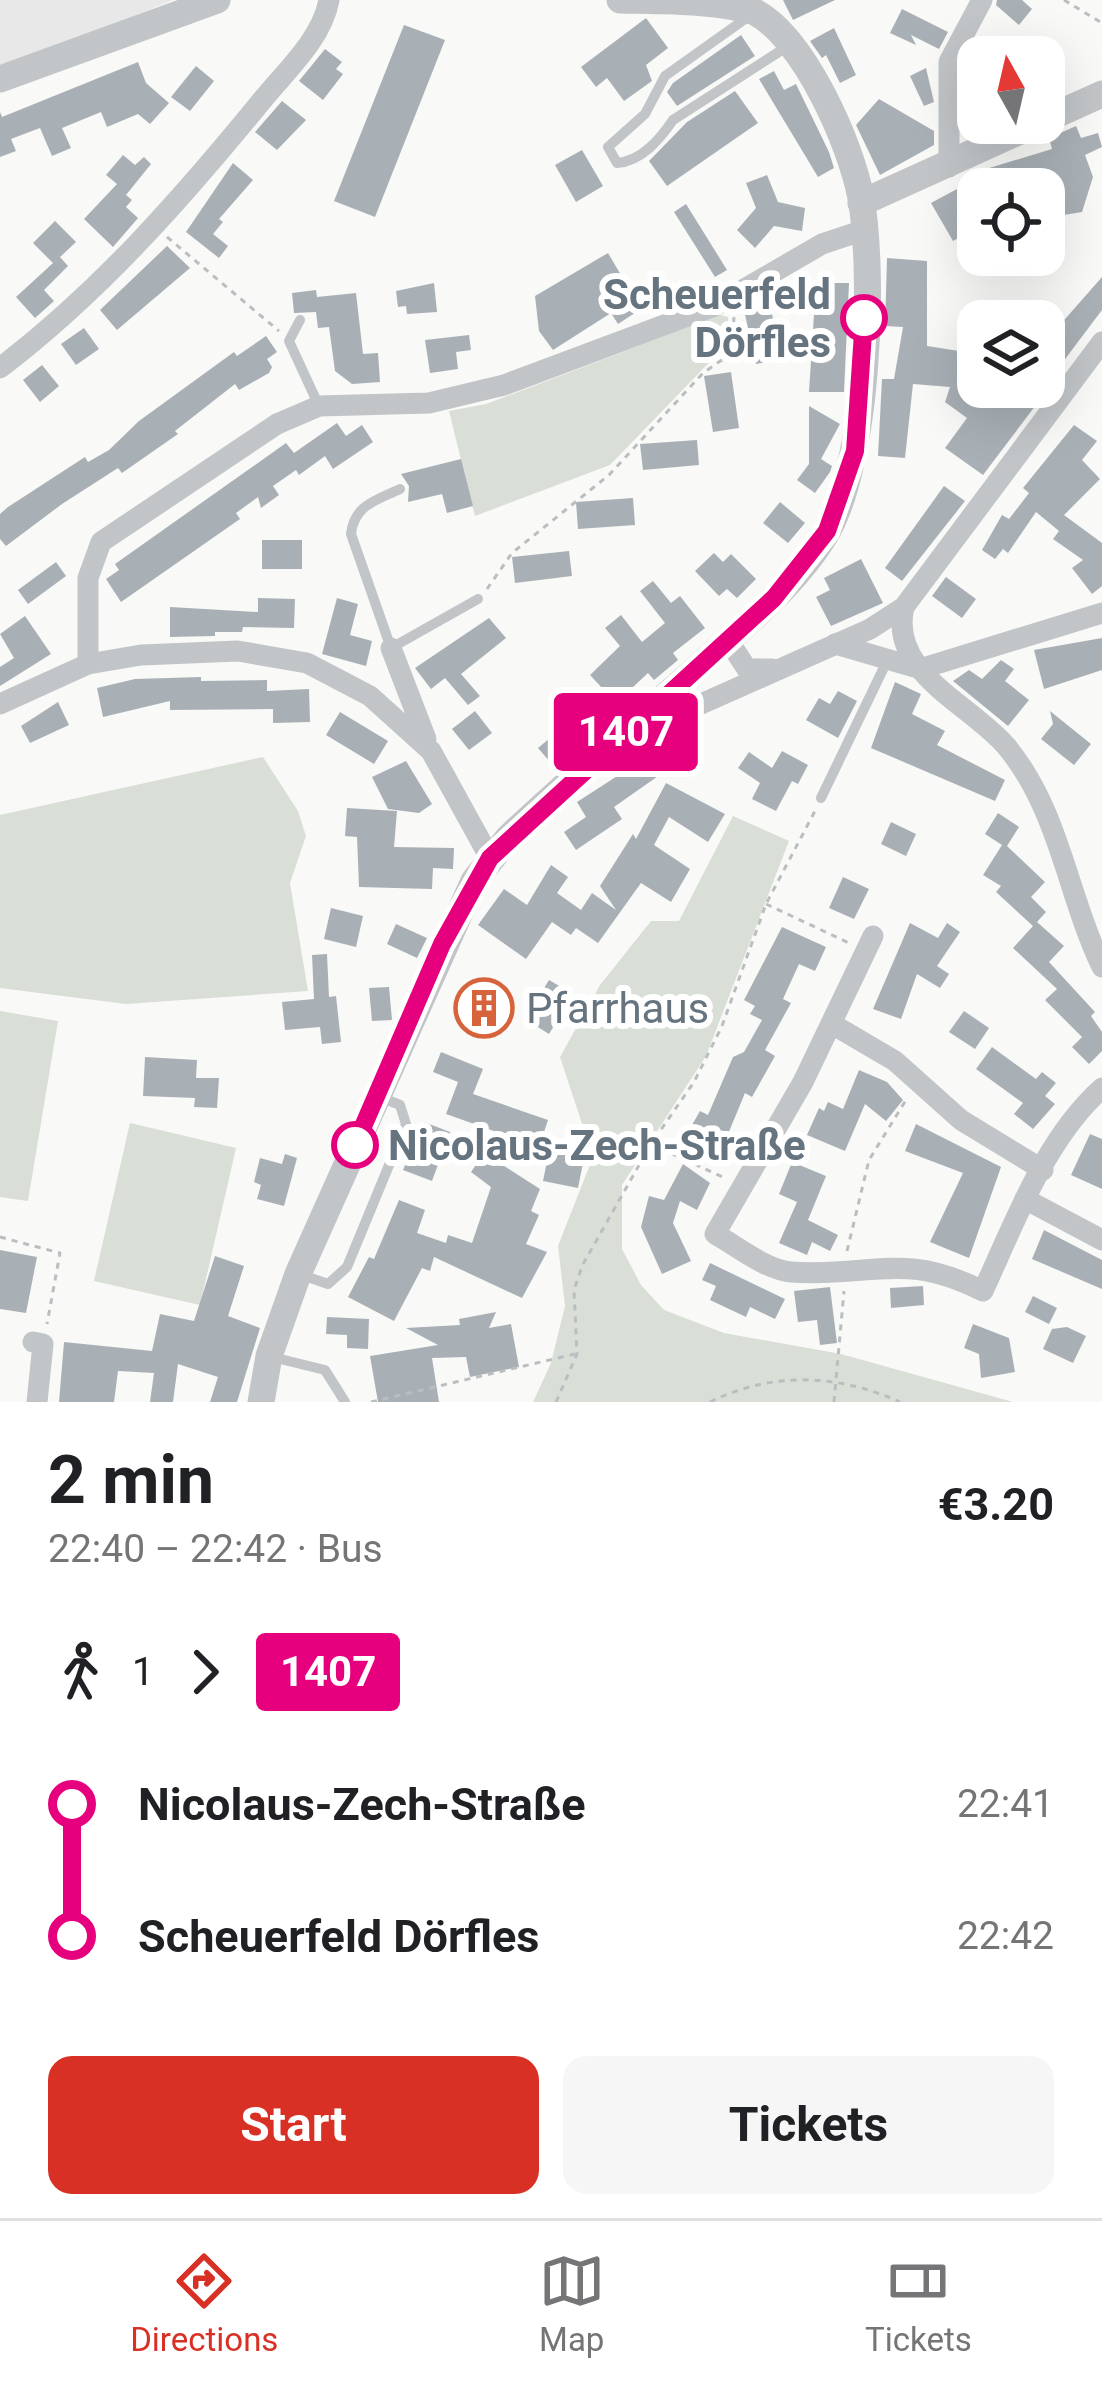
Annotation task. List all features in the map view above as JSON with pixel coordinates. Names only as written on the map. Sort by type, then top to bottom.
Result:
[{"type":"street","points":[[0,80],[217,0]]},
{"type":"street","points":[[0,368],[155,226],[319,30],[329,0]]},
{"type":"street","points":[[261,1402],[269,1356],[298,1274],[442,944],[490,858],[810,559],[843,495],[861,399],[863,216],[831,115],[791,44],[750,7],[620,0]]},
{"type":"street","points":[[949,167],[949,62],[982,0]]},
{"type":"street","points":[[88,664],[88,578],[101,542],[277,424],[319,406],[463,399],[731,298],[949,167],[1102,94]]},
{"type":"street","points":[[1102,342],[904,607],[900,626],[904,648],[920,669],[999,739],[1036,790],[1096,932],[1102,967]]},
{"type":"street","points":[[614,743],[834,644],[904,607]]},
{"type":"street","points":[[834,644],[889,656],[920,669],[1102,613]]},
{"type":"street","points":[[728,640],[749,670],[779,668]]},
{"type":"street","points":[[391,648],[431,751],[490,858]]},
{"type":"street","points":[[0,704],[88,664],[192,652],[290,659],[332,673],[370,696],[431,751]]},
{"type":"street","points":[[873,936],[832,1024],[716,1234],[778,1269],[907,1264],[943,1271],[983,1291],[1025,1199],[1074,1117],[1102,1088]]},
{"type":"street","points":[[832,1024],[895,1061],[961,1120],[1043,1170]]},
{"type":"street","points":[[1025,1199],[1102,1240]]},
{"type":"street","points":[[37,1402],[38,1343]]},
{"type":"lane","points":[[750,7],[665,76],[645,114],[610,142],[613,159],[629,162],[662,138],[668,125],[791,44]]},
{"type":"lane","points":[[651,102],[668,125]]},
{"type":"lane","points":[[300,320],[289,341],[319,406]]},
{"type":"lane","points":[[400,489],[364,506],[355,515],[351,534],[391,648],[478,599]]},
{"type":"lane","points":[[821,798],[889,656]]},
{"type":"lane","points":[[298,1274],[328,1284],[347,1267],[406,1124],[400,1105],[376,1096]]},
{"type":"lane","points":[[269,1356],[326,1370],[345,1402]]},
{"type":"path","points":[[1064,0],[1102,23]]},
{"type":"path","points":[[155,226],[252,304],[289,341]]},
{"type":"path","points":[[478,599],[512,553],[608,476],[703,373],[732,353],[737,330],[731,298]]},
{"type":"path","points":[[556,1402],[577,1354],[574,1290],[582,1266],[651,1144],[694,1082],[722,1026],[766,904],[821,798]]},
{"type":"path","points":[[766,904],[851,944],[873,936]]},
{"type":"path","points":[[834,1402],[844,1268],[869,1160],[917,1084]]},
{"type":"path","points":[[651,1144],[742,1186]]},
{"type":"path","points":[[0,1237],[60,1252],[38,1343]]},
{"type":"path","points":[[371,1402],[577,1354]]},
{"type":"path","points":[[710,1402],[744,1387],[834,1379],[900,1402]]},
{"type":"shaded area","points":[[0,0],[173,0],[0,71]]},
{"type":"shaded area","points":[[720,315],[728,317],[729,342],[610,465],[475,516],[449,411],[486,404]]},
{"type":"shaded area","points":[[263,757],[298,811],[306,836],[290,883],[308,991],[126,1004],[0,988],[0,815]]},
{"type":"shaded area","points":[[733,816],[789,841],[706,1056],[622,1185],[622,1249],[641,1285],[664,1310],[724,1333],[841,1354],[1013,1402],[533,1402],[551,1363],[565,1306],[558,1246],[593,1157],[560,1057],[600,985],[651,921],[679,921]]},
{"type":"shaded area","points":[[0,1011],[58,1021],[28,1201],[0,1197]]},
{"type":"shaded area","points":[[130,1123],[236,1148],[200,1305],[94,1281]]},
{"type":"building","points":[[783,0],[835,0],[793,20]]},
{"type":"building","points":[[997,0],[1022,0],[1032,9],[1019,25],[996,5]]},
{"type":"building","points":[[902,9],[948,32],[939,49],[911,35],[916,45],[890,33]]},
{"type":"building","points":[[646,18],[668,48],[646,65],[652,81],[624,101],[607,78],[596,87],[581,67]]},
{"type":"building","points":[[404,25],[445,40],[375,217],[334,201]]},
{"type":"building","points":[[834,28],[856,75],[840,83],[826,55],[822,58],[810,41]]},
{"type":"building","points":[[741,35],[755,56],[677,106],[667,92],[673,83]]},
{"type":"building","points":[[325,49],[342,62],[336,69],[343,74],[323,100],[299,81]]},
{"type":"building","points":[[138,62],[146,83],[169,103],[150,124],[138,114],[107,127],[101,112],[62,128],[71,148],[52,156],[40,128],[11,139],[16,151],[0,157],[0,112],[2,117]]},
{"type":"building","points":[[196,66],[214,81],[190,111],[171,97]]},
{"type":"building","points":[[926,68],[934,102],[924,106],[910,76]]},
{"type":"building","points":[[774,71],[784,90],[796,84],[829,152],[834,168],[818,177],[759,79]]},
{"type":"building","points":[[735,91],[758,123],[667,186],[649,161],[687,122]]},
{"type":"building","points":[[879,99],[934,131],[934,145],[880,175],[856,125]]},
{"type":"building","points":[[282,101],[306,120],[277,150],[255,132]]},
{"type":"building","points":[[1076,126],[1081,138],[1098,133],[1102,147],[1085,155],[1093,177],[1082,212],[1065,215],[1065,168],[989,168],[1052,149],[1051,144],[1065,144],[1065,131]]},
{"type":"building","points":[[582,150],[603,186],[576,202],[555,165]]},
{"type":"building","points":[[123,155],[135,165],[144,157],[151,164],[126,195],[132,200],[126,207],[138,218],[113,247],[84,219],[117,184],[106,175]]},
{"type":"building","points":[[233,163],[253,180],[219,219],[223,222],[213,234],[228,246],[219,258],[186,232]]},
{"type":"building","points":[[767,175],[778,202],[805,208],[802,231],[774,226],[755,248],[737,230],[756,208],[746,183]]},
{"type":"building","points":[[957,189],[957,239],[953,241],[931,203]]},
{"type":"building","points":[[686,204],[727,270],[715,277],[674,212]]},
{"type":"building","points":[[55,221],[76,242],[60,257],[68,266],[44,290],[54,301],[35,318],[16,297],[53,263],[33,243]]},
{"type":"building","points":[[167,246],[190,268],[117,330],[100,310]]},
{"type":"building","points":[[608,253],[641,309],[618,324],[611,313],[553,350],[539,331],[535,296]]},
{"type":"building","points":[[887,258],[927,261],[927,346],[957,351],[957,408],[1034,408],[983,475],[945,448],[967,418],[945,402],[950,387],[913,384],[905,458],[878,456],[882,379],[894,379],[903,327],[885,326]]},
{"type":"building","points":[[1102,277],[1102,310],[1065,359],[1065,319]]},
{"type":"building","points":[[434,283],[437,312],[407,314],[406,306],[398,307],[396,291]]},
{"type":"building","points":[[816,283],[849,283],[844,392],[809,392]]},
{"type":"building","points":[[316,290],[317,297],[356,293],[363,354],[378,353],[380,382],[352,384],[335,371],[329,327],[318,328],[316,312],[294,313],[292,293]]},
{"type":"building","points":[[770,304],[781,359],[756,364],[744,310]]},
{"type":"building","points":[[84,328],[99,349],[76,365],[61,344]]},
{"type":"building","points":[[469,335],[471,350],[456,352],[458,369],[430,373],[425,340]]},
{"type":"building","points":[[266,336],[277,352],[267,359],[272,367],[269,373],[239,390],[235,384],[175,431],[178,434],[122,473],[118,468],[62,504],[6,546],[0,539],[0,514],[8,507],[85,457],[88,462],[109,450],[139,421],[234,352],[237,356]]},
{"type":"building","points":[[42,365],[59,386],[40,402],[23,380]]},
{"type":"building","points":[[731,372],[739,428],[713,432],[704,376]]},
{"type":"building","points":[[809,406],[840,424],[821,459],[832,466],[830,472],[815,493],[797,480],[809,464]]},
{"type":"building","points":[[337,423],[346,436],[362,425],[373,442],[333,469],[325,456],[299,475],[296,470],[273,486],[279,495],[261,508],[258,497],[236,513],[240,519],[121,602],[106,579],[119,570],[115,564],[286,443],[294,453]]},
{"type":"building","points":[[1074,425],[1097,441],[1082,460],[1100,479],[1064,515],[1102,543],[1102,586],[1092,594],[1072,568],[1083,560],[1053,539],[1059,531],[1036,512],[1008,553],[1003,549],[995,559],[982,550],[1002,515],[1009,519],[1029,493],[1023,488]]},
{"type":"building","points":[[697,440],[699,465],[643,470],[640,444]]},
{"type":"building","points":[[461,459],[473,506],[447,513],[442,494],[408,502],[409,486],[401,474]]},
{"type":"building","points":[[944,486],[965,501],[902,581],[885,568]]},
{"type":"building","points":[[633,498],[635,525],[578,529],[576,502]]},
{"type":"building","points":[[780,502],[805,523],[788,543],[763,523]]},
{"type":"building","points":[[262,540],[302,540],[302,569],[262,569]]},
{"type":"building","points":[[569,551],[572,576],[515,583],[512,557]]},
{"type":"building","points":[[714,553],[723,562],[731,554],[756,579],[737,598],[727,589],[719,596],[695,571]]},
{"type":"building","points":[[861,559],[883,603],[831,626],[816,597],[830,590],[824,578]]},
{"type":"building","points":[[56,562],[66,576],[28,604],[18,590]]},
{"type":"building","points":[[946,577],[976,599],[962,618],[932,596]]},
{"type":"building","points":[[653,581],[671,603],[680,596],[705,628],[673,653],[678,660],[654,680],[648,673],[616,703],[590,675],[620,646],[605,628],[621,615],[642,642],[665,623],[640,591]]},
{"type":"building","points":[[258,598],[295,599],[294,628],[243,627],[242,632],[215,632],[215,636],[170,637],[170,607],[258,612]]},
{"type":"building","points":[[337,598],[358,604],[350,635],[372,641],[366,666],[322,654]]},
{"type":"building","points":[[25,616],[51,654],[0,686],[0,667],[14,658],[0,634]]},
{"type":"building","points":[[489,618],[506,638],[461,674],[480,696],[468,705],[445,678],[431,689],[415,668]]},
{"type":"building","points":[[1102,638],[1102,670],[1044,689],[1034,650]]},
{"type":"building","points":[[1001,660],[1014,669],[1005,681],[1029,700],[1008,726],[953,681],[969,670],[982,679]]},
{"type":"building","points":[[201,677],[201,681],[267,680],[267,691],[309,689],[310,722],[273,723],[273,709],[170,710],[170,701],[103,717],[97,688],[135,679]]},
{"type":"building","points":[[895,682],[921,694],[912,714],[945,731],[937,745],[1005,780],[995,801],[871,748]]},
{"type":"building","points":[[838,691],[857,701],[838,738],[806,720],[819,698],[830,704]]},
{"type":"building","points":[[58,702],[69,725],[30,743],[21,726]]},
{"type":"building","points":[[586,708],[597,722],[586,731],[592,738],[556,769],[538,748]]},
{"type":"building","points":[[475,711],[492,733],[469,750],[452,729]]},
{"type":"building","points":[[1050,711],[1091,744],[1074,765],[1041,739],[1053,724]]},
{"type":"building","points":[[340,712],[388,741],[374,764],[326,735]]},
{"type":"building","points":[[673,740],[656,771],[661,774],[614,807],[622,819],[576,850],[564,832],[586,817],[577,802]]},
{"type":"building","points":[[782,751],[808,765],[798,784],[792,781],[776,811],[752,799],[760,783],[738,768],[749,752],[772,768]]},
{"type":"building","points":[[406,761],[432,804],[419,813],[388,809],[372,777]]},
{"type":"building","points":[[666,783],[725,814],[708,842],[669,817],[654,845],[690,869],[671,902],[641,883],[598,943],[576,928],[571,935],[552,922],[526,959],[478,925],[504,889],[527,905],[551,865],[568,877],[557,893],[581,910],[592,893],[616,910],[600,886],[633,834],[636,839]]},
{"type":"building","points":[[347,808],[397,811],[394,847],[454,848],[453,869],[433,868],[432,889],[359,887],[357,837],[345,836]]},
{"type":"building","points":[[998,813],[1019,827],[1007,846],[1045,882],[1031,897],[1046,912],[1037,922],[1064,946],[1049,962],[1095,1012],[1091,1016],[1102,1032],[1102,1051],[1089,1064],[1072,1047],[1082,1037],[1045,1000],[1057,989],[1013,948],[1033,926],[996,892],[1001,886],[983,875],[1002,845],[985,834]]},
{"type":"building","points":[[891,822],[916,834],[906,856],[881,844]]},
{"type":"building","points":[[843,877],[869,889],[854,919],[829,908]]},
{"type":"building","points":[[331,908],[363,916],[356,947],[324,939]]},
{"type":"building","points":[[910,923],[938,938],[947,923],[960,932],[937,966],[949,974],[940,988],[917,974],[901,1019],[873,1009]]},
{"type":"building","points":[[396,924],[427,938],[417,958],[387,944]]},
{"type":"building","points":[[782,927],[826,947],[815,971],[799,964],[783,999],[791,1003],[765,1050],[775,1056],[752,1097],[745,1093],[728,1134],[721,1130],[708,1153],[684,1139],[700,1111],[708,1115],[733,1057],[744,1052],[762,1020],[750,1014],[755,1006],[744,1000]]},
{"type":"building","points":[[327,954],[329,997],[336,996],[341,1042],[322,1044],[320,1027],[285,1030],[282,1002],[314,999],[312,955]]},
{"type":"building","name":"Pfarrhaus","points":[[490,980],[512,999],[479,1037],[457,1018]]},
{"type":"building","points":[[549,980],[573,994],[549,1034],[525,1019]]},
{"type":"building","points":[[389,987],[392,1020],[372,1021],[369,988]]},
{"type":"building","points":[[964,1011],[989,1028],[975,1049],[949,1032]]},
{"type":"building","points":[[992,1047],[1036,1079],[1042,1072],[1056,1083],[1045,1096],[1055,1104],[1033,1129],[1014,1114],[1023,1103],[976,1069]]},
{"type":"building","points":[[441,1052],[483,1069],[473,1094],[548,1120],[539,1147],[446,1114],[458,1082],[433,1072]]},
{"type":"building","points":[[145,1057],[197,1060],[196,1078],[219,1078],[217,1108],[194,1107],[195,1098],[143,1096]]},
{"type":"building","points":[[859,1070],[887,1082],[903,1100],[886,1121],[865,1104],[845,1151],[807,1135],[819,1108],[824,1111],[828,1102],[843,1109]]},
{"type":"building","points":[[424,1122],[450,1132],[432,1181],[403,1170]]},
{"type":"building","points":[[916,1124],[1001,1167],[969,1258],[930,1242],[963,1173],[905,1151]]},
{"type":"building","points":[[1090,1134],[1102,1139],[1102,1189],[1071,1175]]},
{"type":"building","points":[[550,1146],[585,1153],[578,1188],[543,1181]]},
{"type":"building","points":[[484,1153],[540,1189],[531,1211],[539,1215],[526,1244],[547,1252],[522,1298],[434,1257],[430,1271],[422,1268],[394,1321],[348,1297],[369,1257],[374,1259],[399,1200],[425,1210],[417,1233],[446,1243],[448,1235],[472,1243],[491,1187],[471,1172]]},
{"type":"building","points":[[285,1154],[297,1158],[284,1206],[257,1199],[261,1185],[254,1182],[260,1158],[282,1164]]},
{"type":"building","points":[[792,1162],[826,1176],[808,1220],[838,1235],[830,1251],[812,1242],[807,1255],[779,1243],[797,1202],[779,1194]]},
{"type":"building","points":[[683,1164],[710,1183],[697,1210],[680,1201],[673,1223],[691,1261],[662,1274],[641,1227],[649,1196],[664,1200]]},
{"type":"building","points":[[1044,1230],[1102,1260],[1102,1289],[1032,1259]]},
{"type":"building","points":[[0,1250],[37,1257],[26,1313],[0,1309]]},
{"type":"building","points":[[215,1256],[244,1266],[228,1316],[260,1328],[237,1402],[210,1402],[218,1377],[178,1364],[173,1402],[150,1402],[154,1373],[118,1371],[114,1402],[59,1402],[64,1342],[152,1351],[160,1314],[194,1321]]},
{"type":"building","points":[[710,1263],[785,1299],[775,1319],[750,1307],[746,1317],[710,1300],[716,1286],[702,1280]]},
{"type":"building","points":[[923,1286],[924,1305],[891,1308],[890,1288]]},
{"type":"building","points":[[830,1287],[837,1343],[820,1345],[817,1320],[798,1322],[794,1291]]},
{"type":"building","points":[[1033,1296],[1057,1308],[1049,1324],[1025,1312]]},
{"type":"building","points":[[496,1312],[489,1328],[511,1324],[519,1367],[470,1377],[466,1357],[432,1358],[439,1402],[378,1402],[370,1356],[438,1345],[406,1328],[460,1325],[459,1319]]},
{"type":"building","points":[[327,1317],[369,1319],[368,1349],[347,1348],[347,1335],[326,1334]]},
{"type":"building","points":[[973,1324],[1009,1338],[1015,1372],[981,1378],[979,1354],[964,1348]]},
{"type":"building","points":[[1067,1327],[1086,1336],[1073,1363],[1043,1349],[1052,1329]]},
{"type":"bus line","name":"1407","points":[[355,1145],[442,944],[473,881],[490,858],[774,598],[810,559],[838,508],[855,451],[864,318]]},
{"type":"place","name":"Scheuerfeld Dörfles","points":[[864,318]]},
{"type":"place","name":"Pfarrhaus","points":[[484,1008]]},
{"type":"place","name":"Nicolaus-Zech-Straße","points":[[355,1145]]}]
